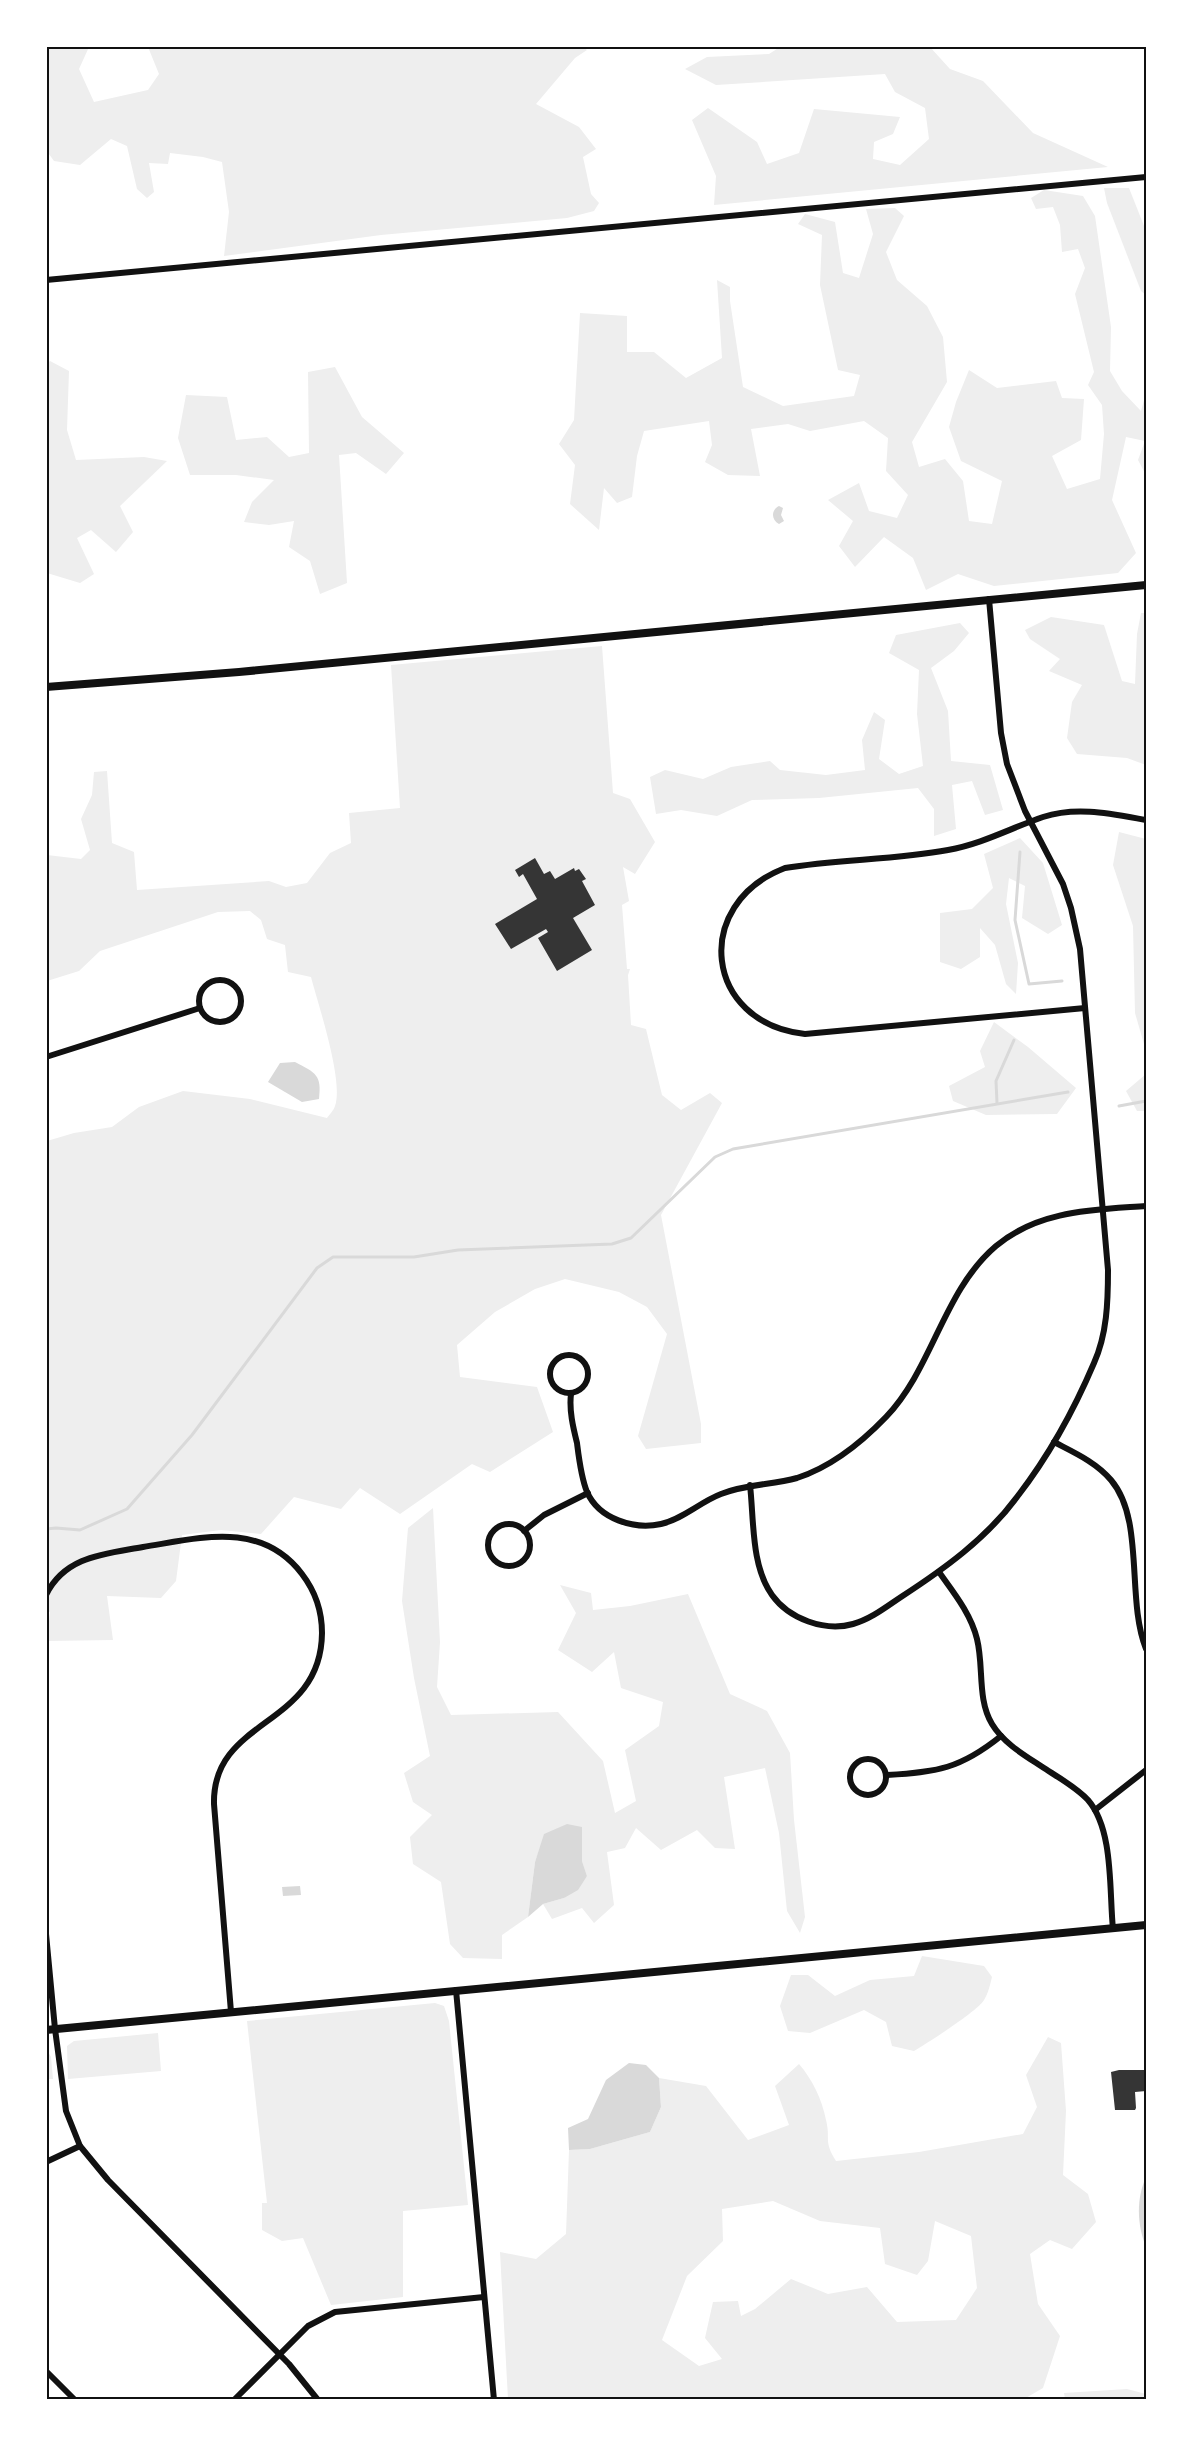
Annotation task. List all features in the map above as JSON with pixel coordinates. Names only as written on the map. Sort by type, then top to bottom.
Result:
[{"type":"main road","points":[[46,687],[251,671],[1146,585]]},
{"type":"street","points":[[46,280],[1146,177]]},
{"type":"street","points":[[750,1485],[758,1559],[763,1579],[773,1596],[788,1610],[808,1621],[831,1626],[853,1624],[873,1615],[939,1572],[998,1521],[1054,1442],[1094,1363],[1104,1328],[1108,1270],[1080,949],[1063,884],[1014,784],[1003,743],[989,599]]},
{"type":"street","points":[[1085,1008],[805,1034],[788,1032],[772,1028],[756,1019],[744,1008],[729,986],[722,959],[724,930],[729,916],[745,892],[769,874],[803,865],[922,854],[967,847],[1032,822],[1070,812],[1095,812],[1146,820]]},
{"type":"street","points":[[215,981],[229,983],[238,992],[240,1005],[238,1012],[228,1020],[221,1022],[208,1018],[200,1008],[200,994],[204,988],[215,981]]},
{"type":"street","points":[[46,1058],[200,1008]]},
{"type":"street","points":[[571,1394],[570,1410],[588,1493],[599,1507],[614,1518],[630,1525],[662,1524],[720,1494],[750,1485],[795,1478],[821,1468],[844,1454],[880,1423],[904,1394],[919,1372],[965,1281],[996,1246],[1019,1231],[1068,1212],[1146,1206]]},
{"type":"street","points":[[569,1355],[575,1356],[585,1364],[588,1377],[583,1388],[571,1394],[554,1387],[550,1375],[553,1364],[558,1359],[569,1355]]},
{"type":"street","points":[[1054,1442],[1090,1462],[1111,1479],[1122,1498],[1128,1522],[1139,1623],[1146,1649]]},
{"type":"street","points":[[524,1531],[544,1515],[588,1493]]},
{"type":"street","points":[[507,1524],[524,1531],[530,1544],[526,1557],[514,1565],[500,1563],[494,1559],[488,1547],[495,1529],[507,1524]]},
{"type":"street","points":[[46,1595],[54,1581],[69,1567],[94,1556],[186,1540],[231,1536],[255,1540],[282,1554],[303,1575],[315,1596],[321,1618],[322,1641],[313,1674],[294,1701],[235,1745],[219,1769],[214,1786],[231,2012]]},
{"type":"street","points":[[939,1572],[965,1611],[972,1626],[979,1649],[985,1708],[991,1724],[1000,1736],[1017,1749],[1077,1789],[1095,1810],[1104,1833],[1113,1929]]},
{"type":"street","points":[[887,1775],[930,1772],[951,1767],[974,1757],[1000,1736]]},
{"type":"street","points":[[866,1759],[872,1759],[882,1765],[887,1775],[884,1787],[874,1795],[862,1794],[850,1781],[855,1764],[866,1759]]},
{"type":"street","points":[[1095,1810],[1146,1770]]},
{"type":"street","points":[[51,2030],[1146,1925]]},
{"type":"street","points":[[46,1934],[51,2030],[66,2111],[80,2146],[108,2180],[279,2354],[318,2400]]},
{"type":"street","points":[[456,1990],[494,2400]]},
{"type":"street","points":[[46,2162],[80,2146]]},
{"type":"street","points":[[234,2400],[308,2326],[335,2312],[484,2297]]},
{"type":"street","points":[[46,2371],[75,2400]]},
{"type":"shaded area","points":[[50,47],[89,47],[79,69],[94,102],[148,90],[159,74],[148,47],[583,47],[587,50],[575,58],[536,104],[579,127],[596,149],[583,157],[591,194],[599,203],[594,211],[567,218],[381,235],[224,256],[229,212],[222,162],[170,153],[168,164],[149,163],[154,192],[147,198],[137,189],[127,146],[111,139],[80,165],[54,161],[46,150],[46,50]]},
{"type":"shaded area","points":[[780,47],[930,47],[950,69],[983,81],[1033,133],[1108,167],[714,205],[716,176],[692,120],[708,108],[757,142],[767,164],[799,153],[814,109],[900,117],[893,134],[874,142],[873,159],[900,165],[929,139],[925,108],[895,92],[885,74],[716,85],[685,69],[707,57],[769,54]]},
{"type":"shaded area","points":[[1104,188],[1129,188],[1146,231],[1146,295],[1141,291],[1107,203]]},
{"type":"shaded area","points":[[1044,190],[1083,196],[1095,216],[1111,327],[1110,371],[1122,391],[1141,411],[1146,393],[1146,475],[1138,460],[1145,441],[1126,437],[1112,500],[1136,553],[1118,573],[994,586],[958,574],[926,590],[913,558],[884,537],[855,567],[839,546],[853,521],[828,500],[859,483],[869,511],[897,518],[908,495],[886,471],[888,438],[864,421],[810,431],[788,424],[751,429],[760,476],[728,475],[705,462],[712,445],[709,421],[644,431],[637,456],[632,497],[617,503],[604,488],[599,530],[570,504],[575,465],[559,444],[574,420],[580,313],[627,316],[627,352],[654,352],[686,378],[722,358],[717,280],[730,287],[730,301],[743,387],[783,406],[854,396],[860,375],[838,370],[820,285],[822,235],[798,224],[805,214],[835,222],[843,273],[859,278],[873,234],[866,209],[895,208],[904,216],[886,252],[897,280],[927,306],[943,337],[947,382],[912,442],[919,467],[945,459],[963,481],[969,521],[992,524],[1002,481],[961,461],[949,427],[969,370],[997,388],[1056,381],[1062,398],[1084,399],[1081,440],[1052,456],[1067,489],[1100,479],[1104,434],[1102,405],[1088,385],[1094,372],[1075,294],[1085,268],[1078,249],[1062,252],[1060,225],[1053,207],[1036,209],[1031,198]]},
{"type":"shaded area","points":[[50,361],[69,371],[67,430],[76,460],[144,457],[167,461],[120,506],[133,532],[116,552],[91,530],[77,538],[94,574],[80,583],[47,573],[46,365]]},
{"type":"shaded area","points":[[335,367],[362,417],[404,453],[386,474],[356,453],[339,455],[347,583],[320,594],[310,561],[289,547],[294,521],[269,525],[244,522],[252,502],[274,480],[236,475],[190,475],[178,438],[186,395],[227,397],[236,440],[267,437],[289,457],[309,453],[308,372]]},
{"type":"shaded area","points":[[779,506],[783,508],[781,515],[784,521],[779,524],[774,520],[773,515],[774,510]]},
{"type":"shaded area","points":[[1141,613],[1146,613],[1146,765],[1127,758],[1077,754],[1067,738],[1072,702],[1082,685],[1049,671],[1060,659],[1030,639],[1025,630],[1051,617],[1104,625],[1122,681],[1135,684],[1137,634]]},
{"type":"shaded area","points":[[960,623],[969,633],[954,651],[931,668],[948,711],[951,761],[990,765],[1003,810],[985,815],[972,781],[952,785],[956,829],[934,836],[934,809],[918,788],[819,798],[752,800],[717,816],[681,810],[656,814],[650,777],[665,770],[703,779],[731,767],[770,761],[780,770],[826,775],[865,770],[862,740],[874,712],[885,720],[879,759],[899,774],[923,766],[917,714],[919,670],[889,653],[896,635]]},
{"type":"shaded area","points":[[602,646],[613,793],[630,799],[655,842],[635,874],[623,867],[629,901],[622,905],[627,969],[630,969],[628,975],[631,1025],[646,1029],[662,1095],[681,1110],[710,1093],[722,1103],[661,1215],[701,1424],[701,1443],[646,1449],[638,1436],[667,1334],[647,1307],[619,1292],[565,1279],[535,1289],[495,1312],[457,1345],[460,1377],[537,1387],[553,1432],[490,1472],[472,1464],[400,1514],[360,1488],[341,1509],[294,1497],[261,1534],[221,1530],[182,1535],[176,1581],[161,1598],[107,1596],[113,1640],[47,1641],[50,1612],[46,1611],[47,1141],[74,1133],[112,1127],[139,1107],[183,1091],[250,1099],[327,1118],[334,1108],[337,1094],[333,1061],[311,977],[288,972],[285,945],[267,939],[261,920],[250,911],[218,912],[100,951],[79,971],[47,981],[47,855],[81,859],[90,850],[81,819],[92,795],[94,772],[107,771],[112,843],[134,852],[137,890],[269,881],[286,887],[307,883],[330,853],[351,843],[349,813],[400,808],[391,665]]},
{"type":"shaded area","points":[[1119,832],[1146,839],[1146,1051],[1135,1013],[1133,926],[1113,865]]},
{"type":"shaded area","points":[[1020,838],[1043,863],[1062,925],[1048,934],[1022,918],[1025,886],[1009,878],[1006,904],[1018,963],[1016,994],[1006,984],[995,945],[980,928],[980,957],[961,969],[940,962],[940,913],[972,909],[993,888],[984,854]]},
{"type":"shaded area","points":[[994,1022],[1028,1047],[1076,1088],[1057,1114],[986,1115],[953,1101],[949,1086],[985,1067],[980,1051]]},
{"type":"shaded area","points":[[295,1062],[316,1076],[319,1085],[319,1099],[302,1102],[268,1082],[280,1063]]},
{"type":"shaded area","points":[[1146,1074],[1146,1111],[1137,1111],[1126,1091]]},
{"type":"shaded area","points":[[433,1508],[440,1642],[437,1687],[451,1715],[558,1712],[603,1761],[615,1813],[636,1801],[625,1750],[659,1726],[663,1702],[621,1688],[614,1652],[592,1672],[558,1650],[576,1613],[560,1585],[591,1593],[593,1610],[630,1606],[688,1594],[730,1694],[767,1711],[790,1753],[794,1820],[805,1917],[800,1933],[787,1911],[779,1833],[765,1768],[724,1777],[735,1849],[715,1848],[697,1830],[661,1850],[636,1828],[625,1848],[607,1852],[614,1905],[594,1923],[582,1908],[552,1919],[543,1904],[564,1898],[587,1876],[582,1861],[582,1827],[545,1834],[535,1862],[528,1917],[502,1935],[502,1959],[463,1958],[450,1944],[441,1882],[413,1864],[410,1837],[432,1815],[413,1802],[404,1773],[430,1756],[414,1678],[402,1601],[408,1528]]},
{"type":"shaded area","points":[[567,1824],[582,1827],[582,1861],[587,1876],[578,1890],[564,1898],[543,1904],[528,1917],[535,1862],[544,1834]]},
{"type":"shaded area","points":[[300,1886],[301,1895],[283,1896],[282,1887]]},
{"type":"shaded area","points":[[922,1956],[984,1966],[992,1977],[987,1995],[980,2005],[952,2027],[914,2051],[892,2046],[886,2022],[864,2010],[810,2033],[788,2031],[780,2006],[791,1975],[808,1975],[835,1996],[870,1980],[914,1976]]},
{"type":"shaded area","points":[[435,2003],[444,2006],[449,2021],[468,2205],[403,2211],[403,2297],[331,2305],[303,2238],[282,2241],[262,2230],[262,2203],[267,2203],[247,2021]]},
{"type":"shaded area","points":[[158,2033],[161,2071],[68,2079],[67,2046],[74,2041]]},
{"type":"shaded area","points":[[1048,2037],[1061,2043],[1066,2111],[1063,2175],[1088,2194],[1096,2222],[1072,2249],[1050,2240],[1030,2254],[1038,2304],[1060,2336],[1043,2388],[1024,2399],[508,2399],[500,2252],[536,2259],[566,2234],[569,2150],[590,2149],[650,2132],[661,2107],[659,2078],[706,2086],[748,2140],[789,2125],[775,2086],[799,2064],[819,2097],[827,2127],[828,2144],[836,2161],[919,2152],[1023,2134],[1037,2107],[1026,2075]],"holes":[[[773,2201],[820,2221],[880,2228],[885,2264],[917,2275],[928,2261],[935,2221],[971,2236],[977,2288],[956,2320],[897,2322],[867,2287],[828,2294],[791,2279],[755,2309],[741,2316],[738,2301],[713,2302],[705,2338],[722,2359],[699,2366],[662,2340],[687,2276],[723,2241],[722,2209]]]},
{"type":"shaded area","points":[[46,2048],[51,2057],[53,2079],[47,2079]]},
{"type":"shaded area","points":[[629,2063],[646,2065],[659,2078],[661,2107],[650,2132],[590,2149],[569,2150],[568,2128],[588,2119],[606,2080]]},
{"type":"shaded area","points":[[1146,2177],[1146,2247],[1141,2230],[1139,2203]]},
{"type":"shaded area","points":[[1127,2389],[1146,2394],[1146,2399],[1065,2399],[1064,2393]]},
{"type":"building","points":[[535,858],[544,874],[550,871],[555,879],[574,868],[575,871],[579,869],[586,879],[582,881],[595,905],[573,918],[592,950],[557,971],[538,938],[548,932],[546,929],[511,949],[495,924],[537,899],[523,874],[519,877],[515,870]]},
{"type":"building","points":[[1146,2070],[1146,2091],[1135,2092],[1135,2110],[1115,2110],[1111,2072]]},
{"type":"waterway","points":[[1020,852],[1015,920],[1029,984],[1062,981]]},
{"type":"waterway","points":[[997,1103],[996,1081],[1014,1040]]},
{"type":"waterway","points":[[46,1529],[80,1530],[127,1509],[192,1435],[317,1268],[333,1257],[414,1257],[458,1250],[612,1244],[631,1238],[715,1157],[733,1149],[1068,1092]]},
{"type":"waterway","points":[[1119,1106],[1146,1101]]}]
